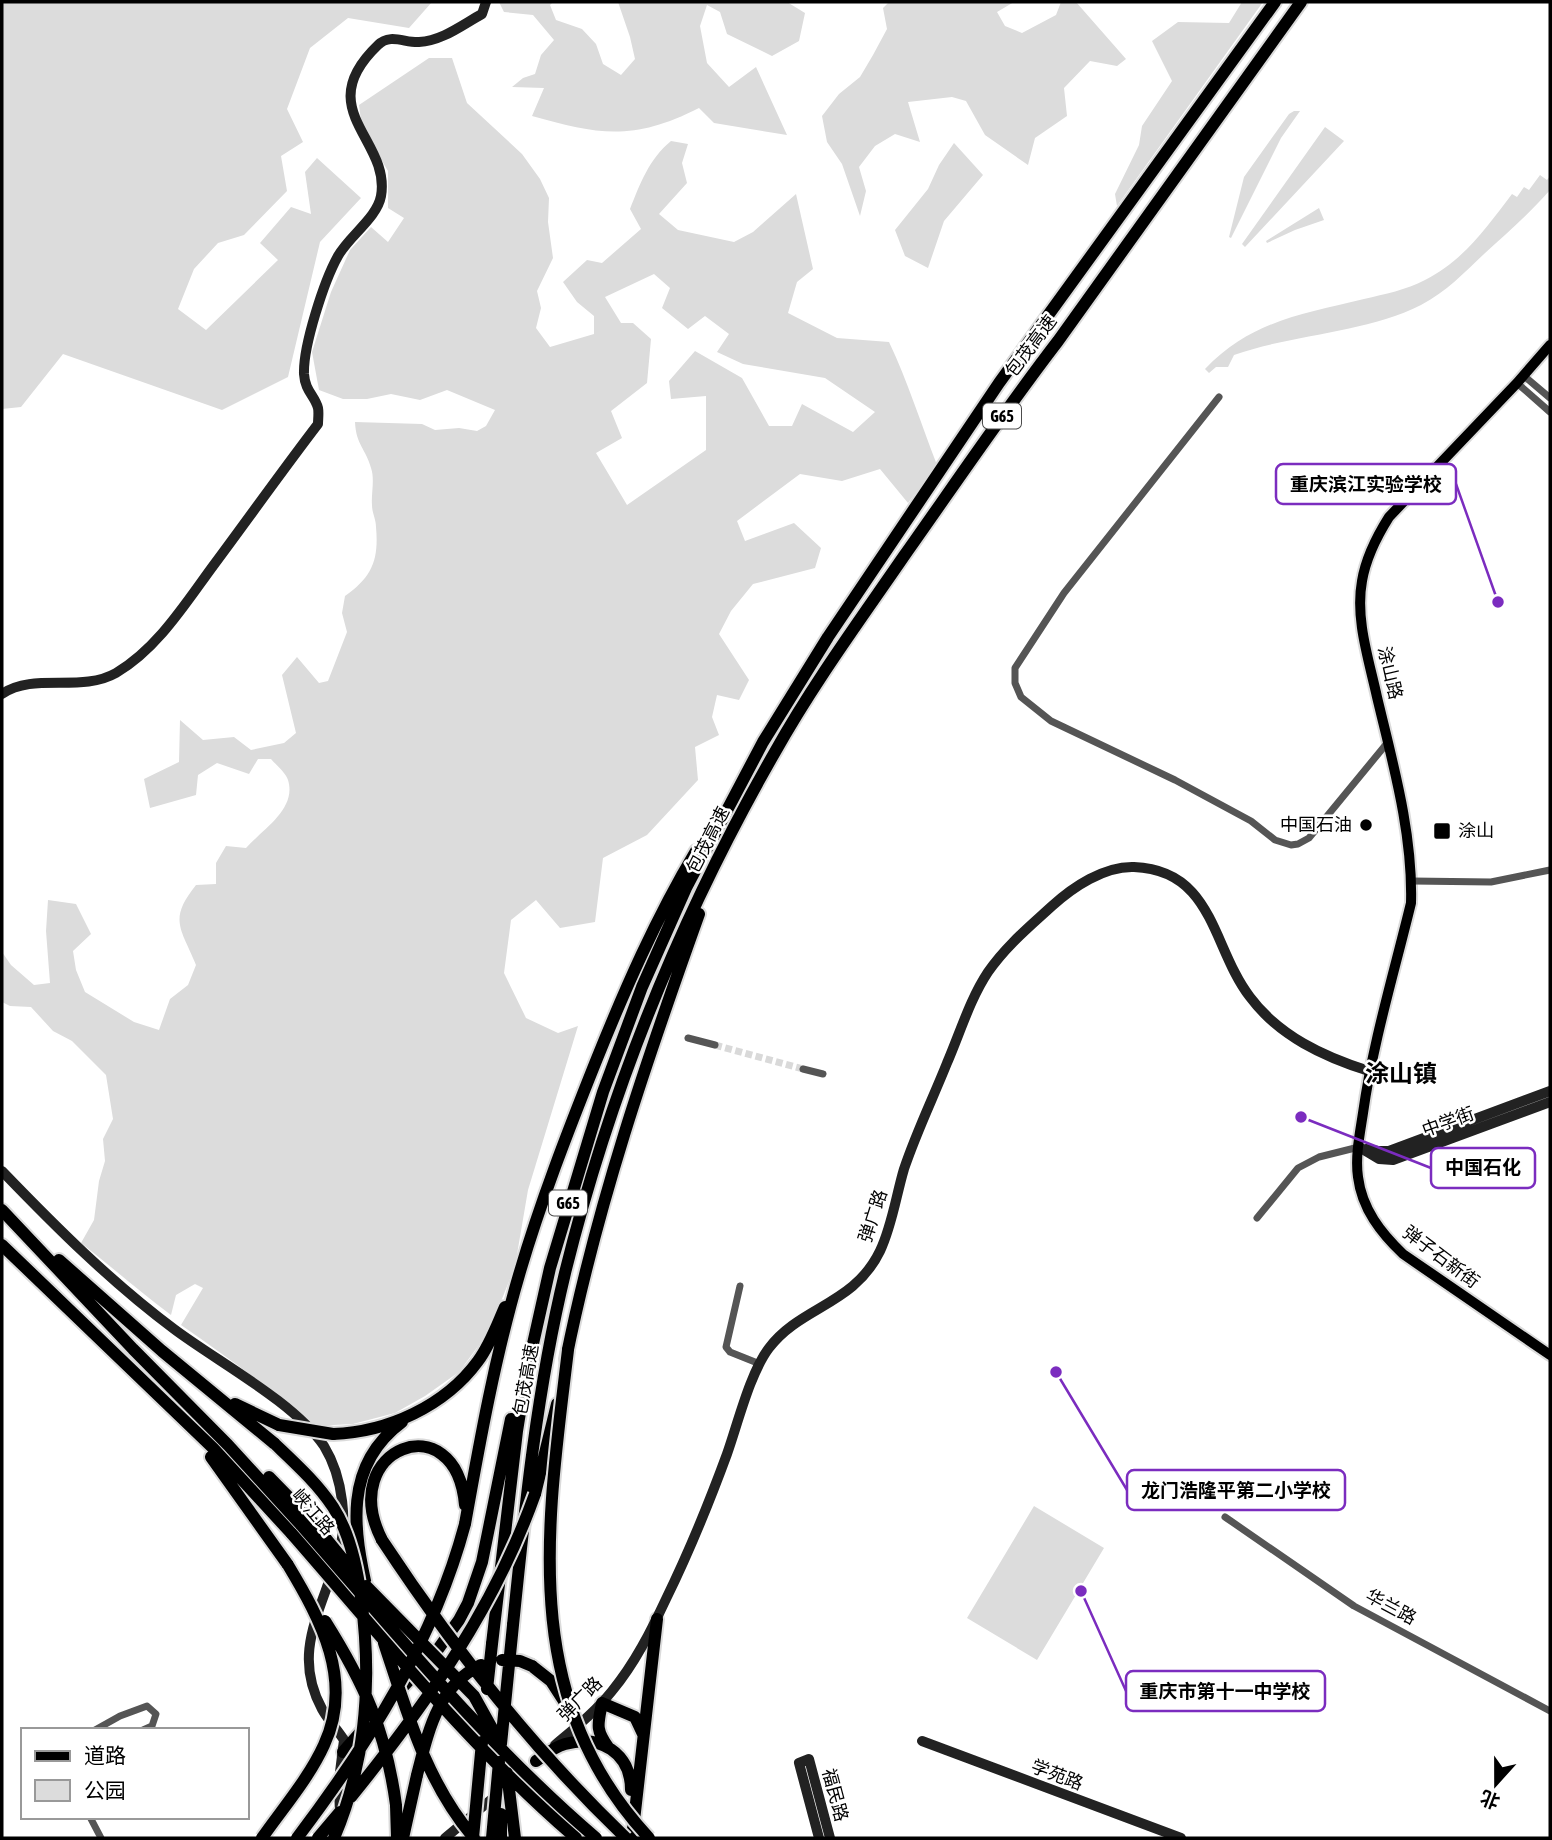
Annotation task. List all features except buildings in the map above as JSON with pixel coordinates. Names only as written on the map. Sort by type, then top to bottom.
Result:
[{"type":"highway","name":"包茂高速","points":[[474,1838],[492,1644],[526,1376],[560,1231],[607,1080],[670,920],[736,789],[828,637],[999,383],[1275,2]]},
{"type":"highway","name":"包茂高速","points":[[492,1838],[536,1422],[553,1327],[575,1238],[607,1131],[637,1046],[678,945],[724,845],[777,748],[841,647],[1016,396],[1301,2]]},
{"type":"highway","points":[[297,1838],[362,1744],[418,1649],[442,1599],[465,1524],[498,1353],[519,1275],[586,1086],[644,948],[677,883],[736,789]]},
{"type":"highway","points":[[318,1838],[452,1662],[493,1593],[511,1556],[535,1494],[548,1446],[589,1254],[632,1103],[724,845]]},
{"type":"highway","name":"峡江路","points":[[2,1210],[228,1445],[461,1707],[530,1779],[596,1838]]},
{"type":"highway","points":[[14,1221],[162,1351],[275,1444],[317,1486],[334,1508],[345,1531],[359,1581],[365,1634],[366,1699],[352,1788],[339,1836]]},
{"type":"highway","name":"峡江路","points":[[2,1245],[221,1457],[301,1526],[452,1716],[521,1788],[576,1838]]},
{"type":"highway","points":[[474,1838],[448,1803],[423,1757],[369,1596],[356,1532],[356,1503],[359,1485],[374,1451],[398,1425],[454,1385],[479,1360],[519,1275]]},
{"type":"highway","points":[[568,1350],[554,1483],[550,1590],[556,1656],[572,1715]]},
{"type":"highway","points":[[343,1752],[436,1652],[468,1603],[482,1562],[503,1450],[526,1376]]},
{"type":"highway","points":[[202,1382],[241,1407],[279,1425],[333,1434],[372,1429],[414,1414]]},
{"type":"highway","points":[[153,1391],[217,1464],[288,1565],[341,1647],[374,1712],[393,1779],[397,1838]]},
{"type":"highway","points":[[465,1524],[464,1494],[460,1480],[447,1458],[435,1450],[420,1445],[407,1447],[382,1465],[374,1478],[370,1510],[382,1540],[444,1630],[522,1728],[626,1838]]},
{"type":"highway","points":[[301,1526],[461,1681],[485,1712],[501,1746],[515,1838]]},
{"type":"highway","points":[[262,1838],[314,1763],[335,1715],[336,1678],[328,1643],[314,1609],[288,1565]]},
{"type":"highway","points":[[632,1838],[657,1619]]},
{"type":"highway","points":[[403,1838],[430,1724],[443,1699],[465,1674],[491,1661],[520,1661],[532,1666],[551,1681],[572,1715],[599,1773],[623,1809],[649,1838]]},
{"type":"highway","points":[[626,1838],[631,1792],[629,1772],[626,1763],[600,1737],[597,1726],[602,1703],[635,1717],[643,1734]]},
{"type":"highway","points":[[501,1838],[503,1718]]},
{"type":"highway","points":[[536,1761],[551,1750],[579,1741],[608,1747]]},
{"type":"main road","name":"涂山路","points":[[1369,1071],[1411,904],[1412,881],[1397,780],[1363,635],[1362,581],[1376,538],[1389,517],[1550,345]]},
{"type":"main road","name":"弹子石新街","points":[[1369,1071],[1359,1147],[1358,1177],[1365,1205],[1382,1233],[1403,1254],[1550,1355]]},
{"type":"street","points":[[2,694],[38,683],[96,682],[116,673],[141,654],[182,608],[318,424],[318,407],[308,392],[304,374],[307,349],[319,304],[338,256],[373,214],[381,196],[381,173],[356,124],[349,98],[357,72],[379,43],[389,38],[417,42],[436,39],[482,14],[486,2]]},
{"type":"street","points":[[1521,379],[1550,398]]},
{"type":"street","points":[[1521,379],[1550,412]]},
{"type":"street","points":[[1219,397],[1064,593],[1015,668],[1015,683],[1021,697],[1051,721],[1175,780],[1251,821],[1275,840],[1291,845],[1298,845],[1309,838],[1388,743]]},
{"type":"street","name":"弹广路","points":[[445,1838],[602,1703],[637,1656],[699,1527],[760,1364],[768,1350],[790,1328],[847,1292],[867,1275],[881,1248],[905,1167],[970,1007],[986,975],[1009,945],[1069,891],[1102,873],[1133,867],[1164,873],[1189,887],[1206,909],[1227,957],[1249,996],[1278,1027],[1336,1061],[1369,1071]]},
{"type":"street","points":[[1412,881],[1491,882],[1550,870]]},
{"type":"street","points":[[688,1038],[715,1045]]},
{"type":"street","points":[[803,1069],[824,1074]]},
{"type":"street","name":"中学街","points":[[1257,1218],[1298,1168],[1319,1157],[1359,1147],[1378,1152],[1390,1150],[1550,1091]]},
{"type":"street","name":"中学街","points":[[1359,1147],[1379,1159],[1393,1160],[1550,1102]]},
{"type":"street","points":[[2,1171],[79,1251],[172,1328],[296,1416],[311,1430],[330,1457],[342,1508],[341,1547],[309,1638],[307,1666],[322,1709],[344,1740],[339,1780],[339,1836]]},
{"type":"street","points":[[740,1286],[726,1348],[760,1364]]},
{"type":"street","name":"华兰路","points":[[1225,1517],[1354,1606],[1550,1711]]},
{"type":"street","points":[[99,1728],[146,1706],[156,1714],[152,1726],[148,1728]]},
{"type":"street","name":"学苑路","points":[[922,1741],[1181,1838]]},
{"type":"street","name":"福民路","points":[[819,1838],[804,1761],[830,1838]]},
{"type":"street","points":[[91,1819],[101,1838]]},
{"type":"green space","points":[[2,2],[432,2],[409,28],[348,18],[310,48],[287,109],[303,142],[281,156],[287,191],[244,235],[218,243],[194,269],[178,309],[206,330],[278,260],[260,243],[291,207],[311,214],[305,172],[317,158],[361,198],[320,242],[288,377],[222,410],[63,354],[21,407],[2,409]]},
{"type":"green space","points":[[499,2],[553,2],[550,5],[556,20],[582,29],[596,44],[603,64],[621,75],[635,59],[618,2],[787,2],[805,13],[799,41],[772,56],[727,34],[720,12],[707,5],[700,26],[707,63],[729,87],[756,67],[787,135],[714,123],[699,108],[655,126],[616,132],[597,131],[532,116],[544,88],[512,87],[523,78],[535,74],[541,55],[554,40],[533,15],[504,12]]},
{"type":"green space","points":[[889,2],[1014,2],[997,12],[1005,26],[1022,33],[1056,15],[1061,2],[1076,2],[1126,59],[1117,66],[1090,61],[1064,88],[1067,116],[1035,138],[1028,165],[985,135],[966,101],[952,97],[908,102],[920,142],[895,134],[875,146],[859,167],[866,191],[860,216],[842,164],[827,142],[822,116],[839,94],[860,77],[873,55],[887,29],[883,8]]},
{"type":"green space","points":[[1242,2],[1263,2],[1117,206],[1115,194],[1139,145],[1142,126],[1172,81],[1152,41],[1178,22],[1229,23]]},
{"type":"green space","points":[[429,58],[452,58],[467,103],[522,154],[540,179],[549,198],[548,222],[553,258],[537,291],[541,308],[536,328],[550,347],[594,334],[594,316],[577,302],[563,282],[587,260],[602,263],[641,229],[630,209],[651,164],[671,141],[688,144],[682,163],[687,183],[659,214],[678,230],[734,242],[753,232],[796,194],[813,269],[797,282],[788,313],[837,338],[889,342],[937,465],[908,503],[880,469],[842,481],[800,474],[737,521],[745,541],[794,523],[821,548],[815,568],[753,584],[731,611],[719,634],[749,680],[739,700],[717,695],[712,717],[719,735],[695,747],[698,780],[647,835],[603,858],[595,922],[560,928],[536,900],[511,920],[504,973],[526,1018],[558,1033],[578,1026],[528,1190],[515,1266],[498,1309],[479,1345],[459,1372],[425,1396],[395,1413],[353,1424],[314,1426],[282,1399],[181,1325],[203,1288],[195,1284],[176,1295],[171,1315],[81,1243],[94,1220],[99,1181],[105,1161],[103,1139],[113,1119],[106,1075],[72,1041],[53,1031],[31,1007],[10,1006],[2,1002],[2,952],[11,965],[34,985],[50,983],[46,931],[48,900],[76,904],[91,934],[73,951],[76,970],[85,992],[134,1022],[159,1030],[170,999],[188,985],[196,965],[180,924],[182,907],[187,897],[196,885],[216,884],[216,863],[226,846],[246,848],[277,818],[288,800],[289,790],[287,777],[271,759],[258,759],[249,774],[217,763],[198,775],[196,795],[150,808],[144,779],[179,762],[180,720],[203,740],[234,737],[251,750],[284,743],[296,733],[282,675],[297,657],[319,683],[328,681],[347,632],[342,613],[345,596],[367,575],[372,567],[376,549],[372,472],[357,436],[355,422],[422,424],[435,430],[459,428],[477,431],[486,426],[495,410],[447,390],[420,400],[391,394],[367,399],[343,399],[319,390],[312,352],[331,292],[350,250],[371,227],[388,242],[404,218],[388,208],[388,171],[362,128],[359,105]],"holes":[[[654,274],[670,288],[662,308],[688,329],[705,316],[729,334],[717,352],[743,364],[825,378],[875,412],[853,432],[802,404],[792,426],[769,426],[742,378],[695,351],[669,381],[671,399],[706,396],[706,450],[627,505],[596,453],[622,438],[611,411],[647,383],[651,339],[633,323],[621,323],[605,297]]]},
{"type":"green space","points":[[1300,111],[1281,138],[1231,238],[1229,237],[1244,177],[1289,114]]},
{"type":"green space","points":[[1325,127],[1344,141],[1245,247],[1242,244]]},
{"type":"green space","points":[[954,143],[983,175],[944,221],[928,268],[905,256],[895,230],[928,189],[939,165]]},
{"type":"green space","points":[[1540,175],[1547,180],[1550,176],[1550,190],[1462,275],[1430,300],[1377,322],[1257,348],[1234,355],[1228,367],[1216,367],[1209,373],[1205,369],[1241,340],[1278,322],[1395,291],[1439,272],[1463,253],[1512,194],[1517,197],[1524,187],[1529,190]]},
{"type":"green space","points":[[1319,208],[1324,220],[1267,243],[1266,241]]},
{"type":"green space","points":[[1034,1506],[1104,1548],[1037,1660],[967,1618]]},
{"type":"tunnel","points":[[715,1045],[803,1069]]},
{"type":"place","name":"重庆滨江实验学校","points":[[1498,602]]},
{"type":"place","name":"中国石油","points":[[1366,825]]},
{"type":"place","name":"涂山","points":[[1442,831]]},
{"type":"place","name":"中国石化","points":[[1301,1117]]},
{"type":"place","name":"龙门浩隆平第二小学校","points":[[1056,1372]]},
{"type":"place","name":"重庆市第十一中学校","points":[[1081,1591]]},
{"type":"district","name":"涂山镇","points":[[1401,1074]]}]
